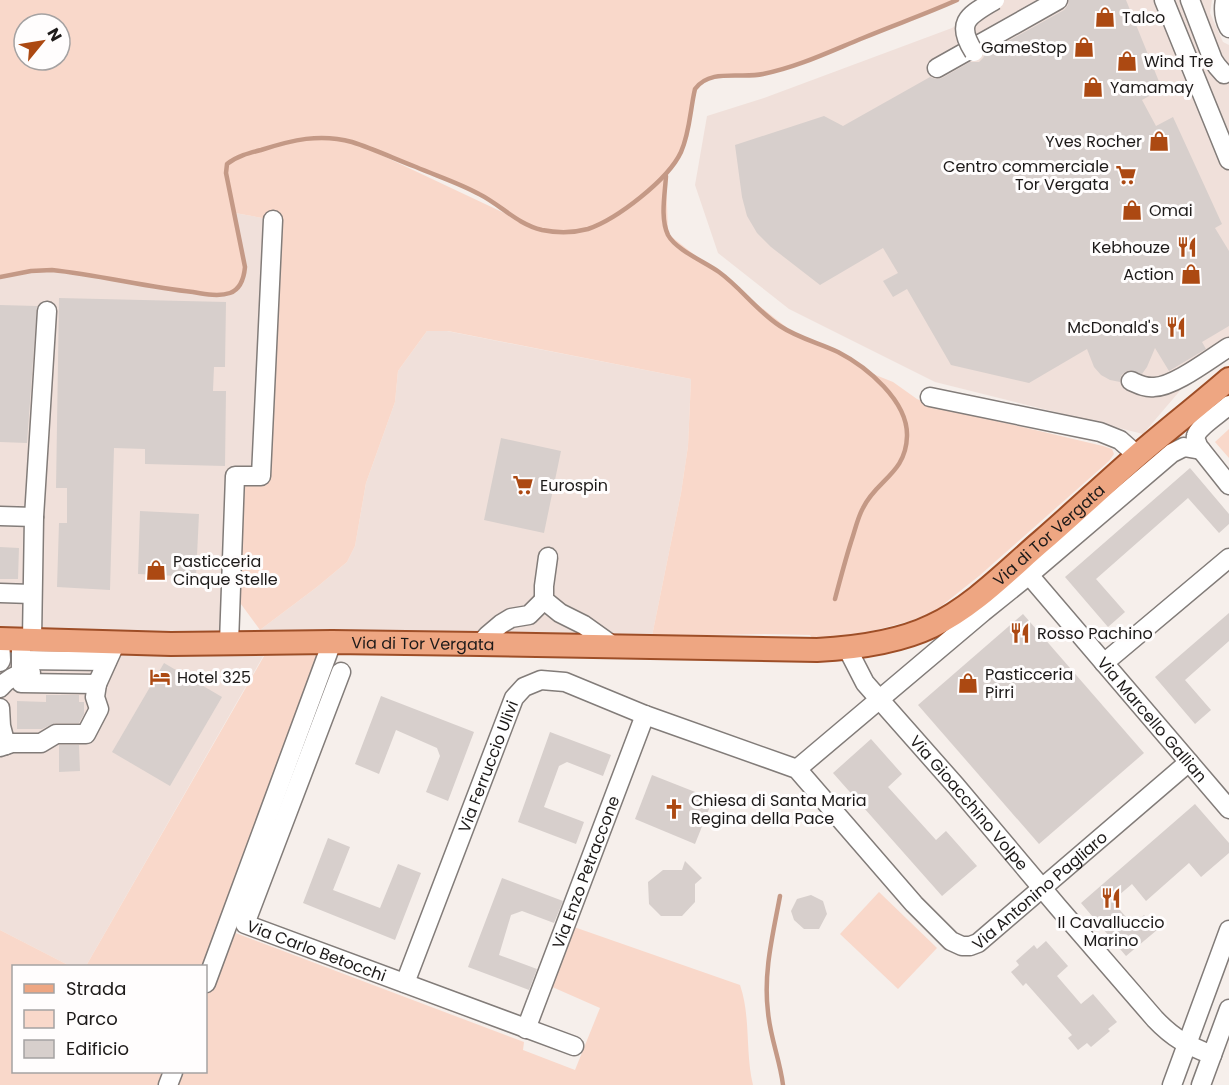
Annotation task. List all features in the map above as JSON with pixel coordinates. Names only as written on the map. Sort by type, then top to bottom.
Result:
[{"type":"main road","name":"Via di Tor Vergata","points":[[16,648],[105,665],[171,644],[332,642],[817,650],[847,648],[903,637],[946,619],[980,595],[1138,456],[1200,430],[1229,379]]},
{"type":"street","points":[[974,52],[966,38],[968,19],[995,0]]},
{"type":"street","points":[[937,68],[1058,0]]},
{"type":"street","points":[[1164,0],[1229,160]]},
{"type":"street","points":[[1190,0],[1213,60],[1227,72]]},
{"type":"street","points":[[1225,0],[1225,20],[1229,28]]},
{"type":"street","points":[[229,643],[235,476],[261,477],[273,220]]},
{"type":"street","points":[[0,688],[5,682],[32,594],[34,517],[47,311]]},
{"type":"street","points":[[1131,381],[1153,388],[1165,386],[1229,347]]},
{"type":"street","points":[[930,397],[1100,432],[1120,440],[1138,456]]},
{"type":"street","name":"Via di Tor Vergata","points":[[797,769],[1172,453],[1184,447],[1229,405]]},
{"type":"street","points":[[1200,430],[1229,485]]},
{"type":"street","points":[[0,516],[34,517]]},
{"type":"street","points":[[480,644],[501,624],[511,618],[530,615],[544,600],[548,557]]},
{"type":"street","points":[[1104,663],[1229,558]]},
{"type":"street","name":"Via Marcello Gallian","points":[[1029,575],[1229,809]]},
{"type":"street","points":[[0,593],[32,594]]},
{"type":"street","points":[[544,600],[560,613],[584,625],[612,645]]},
{"type":"street","points":[[207,980],[332,642]]},
{"type":"street","points":[[0,662],[16,648]]},
{"type":"street","points":[[0,708],[3,746],[12,743],[41,743],[56,734],[86,734],[99,709],[95,697],[105,665],[21,683],[16,648]]},
{"type":"street","points":[[847,648],[865,683],[878,699]]},
{"type":"street","name":"Via Carlo Betocchi","points":[[341,672],[245,924],[574,1046]]},
{"type":"street","name":"Via Ferruccio Ulivi","points":[[405,983],[514,698],[524,687],[541,680],[565,682],[645,715],[797,769]]},
{"type":"street","name":"Via Gioacchino Volpe","points":[[878,699],[956,786],[1155,1019],[1169,1033],[1187,1045],[1212,1055]]},
{"type":"street","name":"Via Enzo Petraccone","points":[[526,1029],[645,715]]},
{"type":"street","name":"Via Antonino Pagliaro","points":[[797,769],[914,904],[951,941],[958,945],[970,946],[978,943],[1189,762]]},
{"type":"street","points":[[1172,1085],[1229,930]]},
{"type":"street","points":[[1201,1085],[1229,1009]]},
{"type":"shaded area","points":[[990,0],[1212,0],[1210,13],[1223,42],[1229,45],[1229,357],[1220,365],[1184,386],[1143,434],[935,382],[789,309],[718,253],[695,185],[707,116],[764,98],[952,28]]},
{"type":"shaded area","points":[[235,213],[273,220],[261,476],[229,636],[0,631],[0,277],[42,270],[219,295]]},
{"type":"shaded area","points":[[427,331],[447,331],[691,379],[688,446],[681,493],[652,636],[260,630],[347,562],[355,546],[366,483],[395,402],[398,371]]},
{"type":"shaded area","points":[[0,653],[265,653],[87,965],[68,965],[0,930]]},
{"type":"green space","points":[[0,0],[957,0],[808,60],[769,73],[716,76],[700,83],[695,89],[683,147],[666,175],[668,234],[795,334],[839,353],[868,372],[893,382],[917,399],[933,406],[1103,446],[1112,449],[1114,454],[1109,461],[979,576],[935,611],[910,621],[868,632],[814,640],[810,635],[652,636],[681,493],[688,446],[691,379],[448,331],[427,331],[398,371],[395,402],[366,483],[355,546],[347,562],[260,630],[238,600],[235,476],[260,476],[273,220],[235,213],[243,247],[244,271],[241,282],[235,289],[225,294],[187,292],[52,270],[31,271],[0,277]],"holes":[[[360,145],[470,189],[515,218]]]},
{"type":"green space","points":[[1229,429],[1229,458],[1215,442]]},
{"type":"green space","points":[[323,655],[222,928],[524,1042],[523,1050],[575,1070],[600,1008],[550,986],[574,927],[740,985],[746,1009],[753,1085],[0,1085],[0,930],[68,965],[12,965],[12,1073],[207,1073],[207,965],[87,965],[264,656]]},
{"type":"green space","points":[[879,892],[937,948],[898,989],[840,934]]},
{"type":"building","points":[[1069,0],[1126,0],[1162,89],[1142,100],[1156,126],[1173,117],[1222,224],[1215,228],[1229,251],[1229,326],[1202,342],[1206,349],[1169,371],[1155,348],[1142,374],[1130,370],[1121,376],[1120,382],[1101,375],[1094,367],[1087,349],[1029,383],[951,365],[907,289],[893,297],[883,281],[898,273],[883,248],[820,285],[771,247],[757,233],[747,216],[742,197],[735,145],[824,116],[843,126],[930,77],[942,78],[970,62],[979,62],[985,54],[1064,10]]},
{"type":"building","points":[[59,298],[226,302],[225,367],[214,367],[213,391],[226,391],[225,466],[145,464],[145,449],[114,448],[110,590],[57,587],[59,523],[67,523],[67,488],[56,488]]},
{"type":"building","points":[[0,305],[37,306],[27,443],[0,442]]},
{"type":"building","name":"Eurospin","points":[[501,438],[561,451],[544,533],[484,520]]},
{"type":"building","points":[[1190,468],[1229,514],[1229,524],[1219,533],[1188,498],[1096,579],[1125,612],[1108,627],[1065,577]]},
{"type":"building","points":[[140,511],[199,514],[196,577],[138,574]]},
{"type":"building","points":[[0,547],[19,548],[18,579],[0,579]]},
{"type":"building","points":[[1229,613],[1229,641],[1185,680],[1211,710],[1195,724],[1155,677]]},
{"type":"building","points":[[1023,614],[1144,753],[1039,844],[918,705]]},
{"type":"building","points":[[164,663],[222,697],[170,786],[112,752]]},
{"type":"building","points":[[46,695],[79,695],[79,702],[84,702],[84,714],[79,723],[55,723],[42,729],[17,729],[17,701],[46,702]]},
{"type":"building","points":[[381,696],[474,732],[448,801],[426,792],[440,756],[437,748],[396,730],[379,774],[355,764]]},
{"type":"building","points":[[550,732],[611,755],[603,776],[567,762],[559,766],[544,807],[584,822],[576,844],[518,822]]},
{"type":"building","points":[[871,739],[902,774],[888,787],[936,840],[946,831],[977,866],[942,896],[833,773]]},
{"type":"building","points":[[59,745],[79,745],[80,771],[59,772]]},
{"type":"building","name":"Chiesa di Santa Maria Regina della Pace","points":[[652,775],[713,799],[695,844],[635,819]]},
{"type":"building","points":[[1195,804],[1229,843],[1229,853],[1201,877],[1189,863],[1146,901],[1132,884],[1112,901],[1133,925],[1144,915],[1157,930],[1126,956],[1081,903]]},
{"type":"building","points":[[328,838],[350,847],[333,890],[380,908],[398,864],[421,873],[395,940],[303,903]]},
{"type":"building","points":[[685,861],[702,878],[695,884],[695,902],[682,916],[661,916],[649,904],[648,882],[663,870],[682,870]]},
{"type":"building","points":[[502,878],[563,901],[554,923],[522,911],[511,915],[499,955],[537,969],[529,990],[468,967]]},
{"type":"building","points":[[811,895],[823,901],[827,914],[819,929],[804,929],[794,920],[791,911],[797,899]]},
{"type":"building","points":[[1046,941],[1068,966],[1057,976],[1081,1004],[1093,994],[1117,1022],[1091,1047],[1087,1043],[1078,1050],[1068,1038],[1072,1035],[1026,983],[1023,986],[1011,972],[1019,965],[1016,961],[1034,945],[1037,949]]},
{"type":"waterway","points":[[0,277],[31,271],[52,270],[207,294],[230,293],[241,283],[245,267],[226,173],[227,164],[243,155],[272,146],[317,138],[352,142],[456,183],[487,198],[533,227],[559,232],[588,229],[627,208],[654,186],[674,163],[686,137],[695,89],[709,78],[763,74],[789,67],[957,0]]},
{"type":"waterway","points":[[666,176],[664,221],[668,235],[677,246],[727,278],[780,326],[849,358],[884,386],[901,410],[906,423],[907,436],[902,459],[875,490],[861,512],[835,599]]},
{"type":"waterway","points":[[780,896],[770,954],[767,997],[769,1021],[783,1085]]},
{"type":"place","name":"Talco","points":[[1105,17]]},
{"type":"place","name":"GameStop","points":[[1084,47]]},
{"type":"place","name":"Wind Tre","points":[[1127,61]]},
{"type":"place","name":"Yamamay","points":[[1093,87]]},
{"type":"place","name":"Yves Rocher","points":[[1159,141]]},
{"type":"place","name":"Centro commerciale Tor Vergata","points":[[1126,175]]},
{"type":"place","name":"Omai","points":[[1132,210]]},
{"type":"place","name":"Kebhouze","points":[[1187,247]]},
{"type":"place","name":"Action","points":[[1191,274]]},
{"type":"place","name":"McDonald's","points":[[1176,327]]},
{"type":"place","name":"Eurospin","points":[[523,485]]},
{"type":"place","name":"Pasticceria Cinque Stelle","points":[[156,570]]},
{"type":"place","name":"Rosso Pachino","points":[[1020,633]]},
{"type":"place","name":"Hotel 325","points":[[160,677]]},
{"type":"place","name":"Pasticceria Pirri","points":[[968,683]]},
{"type":"place","name":"Chiesa di Santa Maria Regina della Pace","points":[[674,809]]},
{"type":"place","name":"Il Cavalluccio Marino","points":[[1111,898]]}]
